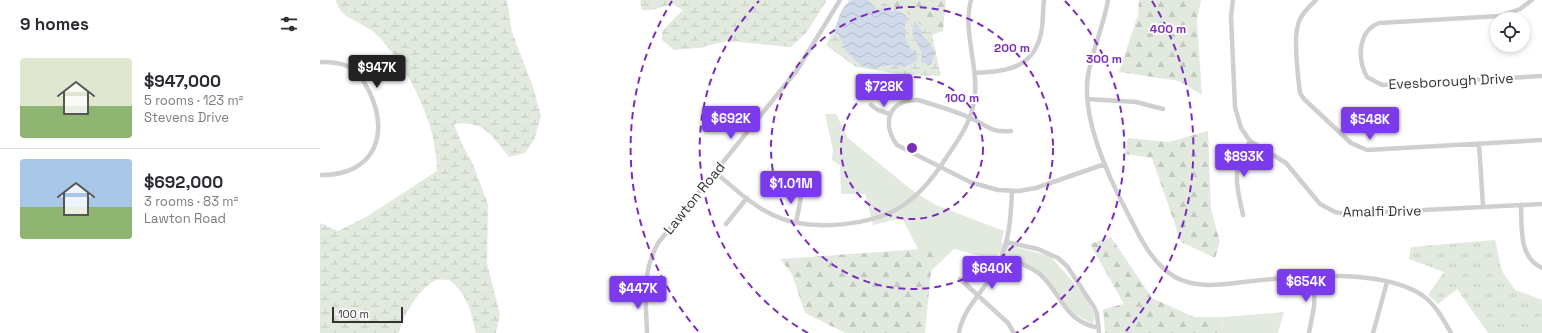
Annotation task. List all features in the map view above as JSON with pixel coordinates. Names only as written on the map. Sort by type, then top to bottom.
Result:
[{"type":"street","name":"Lawton Road","points":[[647,333],[645,287],[650,258],[664,234],[797,70],[840,0]]},
{"type":"street","points":[[715,172],[747,198],[772,215],[796,223],[827,225],[856,224],[892,213],[918,196],[940,167],[964,131],[970,117],[976,90],[970,26],[972,0]]},
{"type":"street","points":[[975,73],[1012,69],[1023,64],[1031,56],[1040,40],[1044,0]]},
{"type":"street","points":[[1108,0],[1105,19],[1089,70],[1088,99],[1093,128],[1105,164],[1137,231],[1163,269],[1187,282],[1208,285],[1315,276],[1347,276],[1387,282],[1410,289],[1422,295],[1438,310],[1449,332]]},
{"type":"street","name":"Amalfi Drive","points":[[1233,0],[1231,16],[1235,106],[1241,128],[1250,141],[1286,163],[1320,204],[1335,212],[1364,213],[1542,204]]},
{"type":"street","points":[[1316,0],[1301,18],[1296,36],[1300,93],[1304,99],[1351,143],[1367,150],[1542,140]]},
{"type":"street","name":"Evesborough Drive","points":[[1532,0],[1520,9],[1500,16],[1379,23],[1368,30],[1364,36],[1361,46],[1361,61],[1367,77],[1382,85],[1542,76]]},
{"type":"street","points":[[320,62],[347,65],[354,70],[364,82],[372,97],[379,125],[375,145],[371,154],[362,164],[341,174],[320,175]]},
{"type":"street","points":[[1088,99],[1136,102],[1163,109]]},
{"type":"street","points":[[1011,130],[1000,132],[984,126],[970,117],[918,100],[903,102],[890,114],[889,129],[891,136],[897,145],[978,185],[998,190],[1012,191],[1036,188],[1105,164]]},
{"type":"street","points":[[871,105],[878,110],[890,114]]},
{"type":"street","points":[[1243,215],[1236,177],[1236,168],[1242,153],[1250,141]]},
{"type":"street","points":[[1479,144],[1483,206]]},
{"type":"street","points":[[796,223],[802,191]]},
{"type":"street","points":[[959,333],[963,320],[994,273],[1002,256],[1011,217],[1012,191]]},
{"type":"street","points":[[726,224],[747,198]]},
{"type":"street","points":[[1521,205],[1524,246],[1530,259],[1542,268]]},
{"type":"street","points":[[1006,242],[1038,249],[1058,258],[1067,266],[1094,307],[1099,331]]},
{"type":"street","points":[[1002,256],[1040,274],[1064,307],[1074,317],[1099,331]]},
{"type":"street","points":[[1309,333],[1314,306],[1315,276]]},
{"type":"street","points":[[960,279],[1008,323],[1014,333]]},
{"type":"street","points":[[1373,333],[1387,282]]},
{"type":"green space","points":[[335,0],[507,0],[512,32],[533,87],[541,116],[534,140],[525,153],[509,157],[492,136],[480,127],[473,124],[454,124],[462,144],[473,164],[488,205],[487,263],[500,314],[496,333],[476,333],[470,310],[460,291],[449,280],[437,280],[418,295],[404,319],[399,333],[320,333],[320,223],[338,231],[366,217],[437,171],[436,153],[432,134],[419,97],[410,79],[388,47],[376,34],[344,14]]},
{"type":"green space","points":[[641,0],[827,0],[807,32],[791,47],[727,41],[699,48],[674,50],[662,40],[662,31],[683,10],[672,4],[652,10],[642,10]]},
{"type":"green space","points":[[849,0],[878,0],[906,12],[932,35],[941,76],[906,75],[856,67],[826,45]]},
{"type":"green space","points":[[878,0],[946,0],[943,31],[932,35],[906,12]]},
{"type":"green space","points":[[1139,0],[1201,0],[1197,20],[1202,95],[1179,81],[1119,72],[1138,15]]},
{"type":"green space","points":[[825,114],[836,114],[848,138],[913,191],[936,205],[1004,231],[1001,243],[1050,256],[1086,296],[1095,316],[1093,324],[1071,312],[1044,274],[1009,256],[998,253],[996,260],[954,249],[918,249],[902,218],[873,225],[865,194],[841,194],[840,166],[832,160],[833,150]]},
{"type":"green space","points":[[1208,131],[1211,209],[1220,242],[1215,258],[1181,242],[1152,158],[1125,154],[1128,138],[1168,142]]},
{"type":"green space","points":[[1111,237],[1152,298],[1194,317],[1223,317],[1222,333],[1105,333],[1103,309],[1124,304],[1090,244]]},
{"type":"green space","points":[[1495,240],[1502,271],[1515,290],[1542,300],[1542,333],[1488,333],[1457,289],[1438,304],[1428,295],[1444,272],[1409,259],[1411,247]]},
{"type":"green space","points":[[935,248],[954,249],[931,271],[925,333],[845,333],[805,313],[792,274],[780,259]]},
{"type":"green space","points":[[1284,312],[1278,333],[1222,333],[1223,317]]},
{"type":"water","points":[[853,0],[868,0],[878,10],[884,7],[889,8],[891,11],[899,11],[906,16],[907,21],[905,25],[905,36],[911,50],[914,51],[917,61],[904,67],[893,65],[871,68],[861,66],[845,50],[839,35],[834,32],[836,31],[840,13],[845,5]]},
{"type":"water","points":[[916,23],[922,31],[922,36],[929,42],[933,49],[934,57],[930,65],[927,65],[921,61],[921,51],[913,33]]}]
